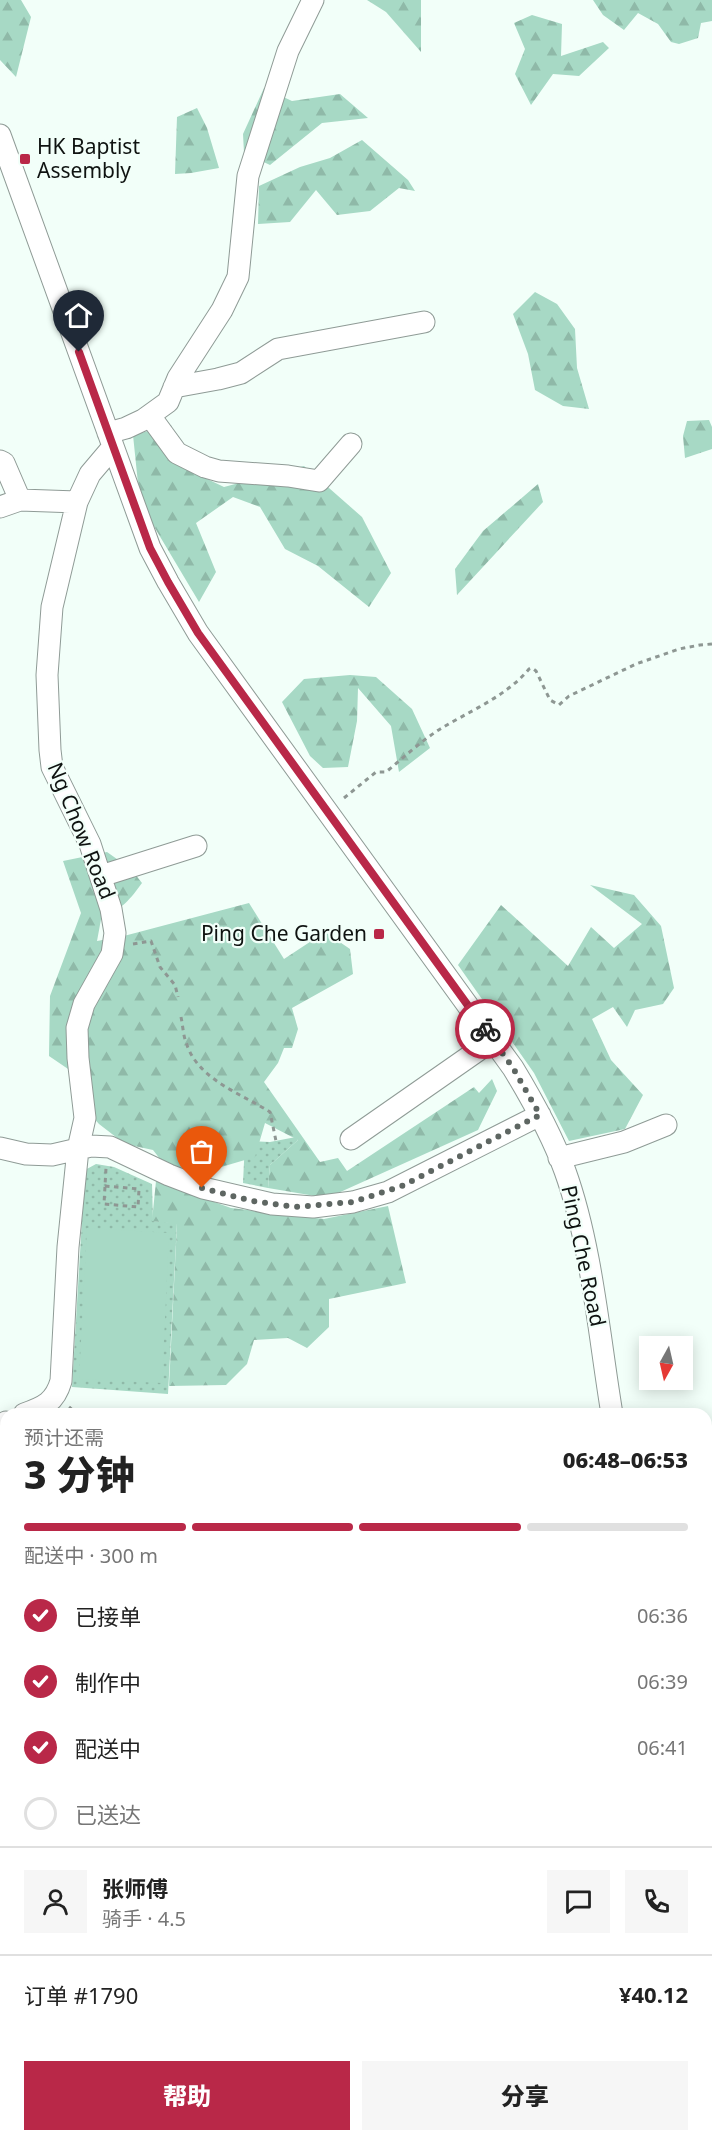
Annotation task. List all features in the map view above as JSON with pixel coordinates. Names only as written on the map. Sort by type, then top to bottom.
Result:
[{"type":"street","points":[[110,440],[126,428],[150,416],[168,402],[178,378],[222,310],[238,278],[248,176],[288,51],[313,0]]},
{"type":"street","name":"Ping Che Road","points":[[0,135],[150,548],[168,582],[198,633],[513,1068],[540,1115],[560,1158],[577,1211],[611,1408]]},
{"type":"street","points":[[174,387],[241,373],[278,349],[424,322]]},
{"type":"street","points":[[150,416],[177,453],[205,467],[219,471],[288,476],[319,481],[351,444]]},
{"type":"street","name":"Ng Chow Road","points":[[40,1408],[57,1395],[61,1381],[68,1247],[78,1149],[85,1113],[78,1058],[77,1028],[84,1004],[110,960],[114,947],[113,919],[90,844],[52,767],[47,675],[50,624],[77,502],[110,440]]},
{"type":"street","points":[[0,460],[20,500]]},
{"type":"street","points":[[0,507],[20,500],[77,502]]},
{"type":"street","points":[[101,876],[196,846]]},
{"type":"street","points":[[351,1139],[493,1040]]},
{"type":"street","points":[[0,1148],[41,1155],[63,1154],[90,1146],[110,1147],[169,1175],[213,1191],[272,1204],[314,1207],[353,1202],[388,1192],[540,1115]]},
{"type":"street","points":[[560,1158],[624,1142],[666,1125]]},
{"type":"path","points":[[344,798],[376,772],[386,772],[434,733],[500,694],[529,669],[536,671],[550,700],[559,705],[569,696],[636,664],[679,649],[712,645]]},
{"type":"path","points":[[124,946],[151,941],[160,967],[175,986],[178,997]]},
{"type":"path","points":[[181,1017],[190,1053],[215,1080],[270,1112],[276,1141]]},
{"type":"path","points":[[105,1186],[139,1189],[138,1207],[104,1204],[105,1186],[106,1168]]},
{"type":"green space","points":[[0,0],[21,0],[31,17],[16,77],[0,60]]},
{"type":"green space","points":[[367,0],[421,0],[421,52],[386,12]]},
{"type":"green space","points":[[593,0],[712,0],[712,21],[701,23],[698,38],[679,44],[671,42],[658,24],[638,13],[624,30],[603,15]]},
{"type":"green space","points":[[532,15],[562,24],[561,56],[603,42],[609,48],[579,76],[553,74],[531,105],[515,74],[525,49],[514,23]]},
{"type":"green space","points":[[264,88],[292,101],[340,94],[368,118],[322,123],[270,165],[244,153],[243,134]]},
{"type":"green space","points":[[197,108],[207,128],[219,168],[175,174],[177,117]]},
{"type":"green space","points":[[362,140],[408,180],[415,191],[399,188],[370,211],[337,215],[316,190],[290,222],[258,224],[259,186],[300,167],[330,158]]},
{"type":"green space","points":[[535,292],[557,304],[575,329],[577,368],[589,409],[563,406],[535,390],[528,354],[513,314]]},
{"type":"green space","points":[[709,420],[712,427],[712,449],[685,458],[683,436],[687,421]]},
{"type":"green space","points":[[171,425],[182,467],[224,487],[304,466],[362,517],[391,573],[369,607],[318,566],[285,549],[260,507],[233,497],[196,523],[216,572],[199,602],[140,503],[133,435]]},
{"type":"green space","points":[[538,484],[543,502],[457,595],[455,569],[483,531]]},
{"type":"green space","points":[[350,675],[376,677],[412,709],[430,748],[399,772],[391,726],[358,688],[357,721],[348,767],[323,768],[310,756],[282,702],[304,679]]},
{"type":"green space","points":[[107,852],[131,869],[142,883],[130,899],[120,907],[102,914],[97,941],[249,903],[284,959],[325,932],[350,949],[353,974],[292,1008],[298,1029],[292,1048],[284,1048],[278,1063],[264,1082],[320,1162],[338,1158],[347,1171],[474,1087],[479,1093],[492,1079],[497,1091],[478,1130],[327,1198],[268,1188],[270,1165],[298,1140],[265,1123],[255,1157],[185,1180],[171,1173],[153,1150],[125,1144],[99,1124],[88,1112],[71,1071],[49,1056],[50,996],[81,913],[63,861]]},
{"type":"green space","points":[[590,885],[634,895],[661,926],[674,988],[663,1004],[635,1010],[627,1027],[613,1007],[592,1019],[611,1060],[643,1095],[625,1129],[569,1141],[534,1073],[458,965],[501,905],[568,966],[591,927],[614,948],[642,924]]},
{"type":"green space","points":[[296,1137],[298,1140],[270,1165],[268,1188],[243,1183],[245,1141],[270,1142]]},
{"type":"green space","points":[[96,1164],[114,1167],[152,1184],[153,1221],[177,1223],[168,1394],[72,1387],[85,1170]]},
{"type":"green space","points":[[156,1181],[231,1208],[324,1219],[388,1206],[406,1283],[329,1299],[329,1327],[307,1348],[288,1338],[254,1340],[247,1364],[226,1385],[169,1386],[177,1224],[152,1221]]},
{"type":"green space","points":[[87,1228],[169,1233],[162,1383],[79,1379]]},
{"type":"way so far","points":[[202,1188],[252,1201],[295,1207],[353,1202],[402,1186],[540,1115],[513,1068],[485,1029]]},
{"type":"place","name":"HK Baptist Assembly","points":[[25,159]]},
{"type":"place","name":"Ping Che Garden","points":[[379,934]]},
{"type":"route","points":[[79,352],[150,548],[198,633],[485,1029]]}]
